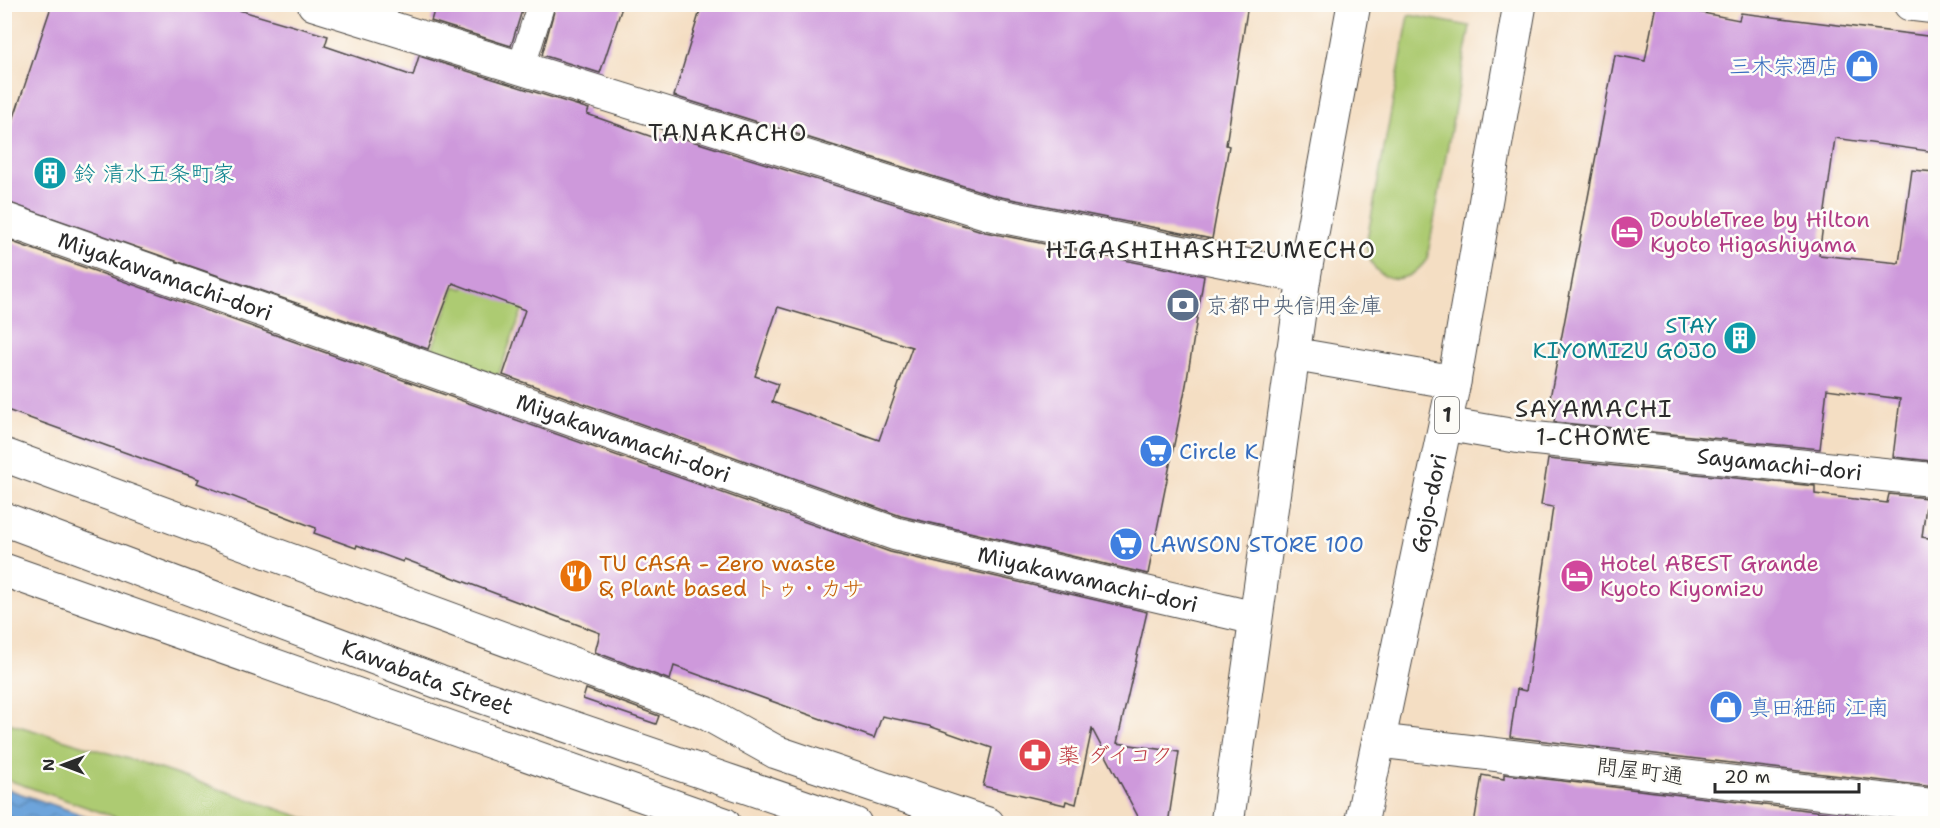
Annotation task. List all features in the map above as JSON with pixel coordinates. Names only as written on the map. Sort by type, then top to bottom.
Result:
[{"type":"main road","points":[[314,4],[991,214],[1304,277]]},
{"type":"main road","points":[[1227,824],[1292,354],[1354,4]]},
{"type":"main road","name":"Gojo-dori","points":[[1363,821],[1446,424],[1520,4]]},
{"type":"main road","points":[[1910,4],[1935,7]]},
{"type":"main road","name":"Miyakawamachi-dori","points":[[4,219],[896,534],[1254,618]]},
{"type":"main road","points":[[1292,354],[1454,382]]},
{"type":"main road","name":"Sayamachi-dori","points":[[1446,424],[1521,437],[1935,480]]},
{"type":"main road","points":[[4,455],[706,713],[776,752],[988,824]]},
{"type":"main road","name":"Kawabata Street","points":[[4,519],[439,682],[855,824]]},
{"type":"main road","name":"Kawabata Street","points":[[4,570],[724,824]]},
{"type":"main road","name":"問屋町通","points":[[1380,741],[1935,806]]},
{"type":"lane","points":[[521,68],[541,4]]},
{"type":"green space","points":[[1409,15],[1470,26],[1427,259],[1419,269],[1409,275],[1391,278],[1375,268],[1369,258],[1366,245]]},
{"type":"green space","points":[[470,269],[529,291],[498,376],[431,352],[455,286],[463,289]]},
{"type":"green space","points":[[5,722],[142,763],[319,823],[132,823],[5,779]]},
{"type":"water","points":[[4,788],[106,823],[5,823]]},
{"type":"building","points":[[52,4],[218,4],[328,36],[325,46],[413,76],[419,56],[589,109],[587,114],[661,140],[663,132],[985,232],[1204,276],[1186,385],[1148,574],[901,516],[503,375],[525,310],[453,283],[428,349],[4,201],[4,147]],"holes":[[[778,307],[912,347],[879,440],[772,402],[778,384],[755,376]]]},
{"type":"building","points":[[436,4],[524,4],[511,46],[431,21]]},
{"type":"building","points":[[556,4],[623,4],[600,73],[542,55]]},
{"type":"building","points":[[702,4],[1248,4],[1226,145],[1229,146],[1212,239],[996,196],[674,96]]},
{"type":"building","points":[[1656,4],[1739,20],[1741,13],[1935,37],[1935,152],[1835,138],[1819,255],[1899,263],[1912,170],[1935,172],[1935,438],[1932,461],[1893,457],[1900,399],[1827,389],[1820,449],[1554,422],[1557,399],[1550,398],[1615,55],[1645,61]]},
{"type":"building","points":[[4,239],[890,552],[1147,612],[1117,743],[1179,752],[1168,824],[1142,824],[1092,729],[1076,804],[1066,801],[1065,805],[983,786],[992,748],[929,726],[882,716],[874,738],[674,666],[670,680],[595,652],[600,633],[404,559],[403,562],[357,545],[356,548],[314,533],[316,528],[197,483],[199,479],[4,409]]},
{"type":"building","points":[[1548,459],[1815,486],[1815,494],[1887,503],[1889,494],[1927,498],[1922,537],[1935,539],[1935,787],[1510,737],[1517,689],[1526,691],[1553,507],[1541,505]]},
{"type":"building","points":[[586,689],[659,716],[656,724],[583,699]]},
{"type":"building","points":[[1504,774],[1924,824],[1474,824],[1482,775],[1504,779]]},
{"type":"place","name":"三木宗酒店","points":[[1862,66]]},
{"type":"place","name":"鈴 清水五条町家","points":[[50,173]]},
{"type":"place","name":"DoubleTree by Hilton Kyoto Higashiyama","points":[[1627,232]]},
{"type":"place","name":"京都中央信用金庫","points":[[1183,305]]},
{"type":"place","name":"STAY KIYOMIZU GOJO","points":[[1740,338]]},
{"type":"place","name":"Circle K","points":[[1156,451]]},
{"type":"place","name":"LAWSON STORE 100","points":[[1126,544]]},
{"type":"place","name":"TU CASA - Zero waste & Plant based トゥ・カサ","points":[[576,576]]},
{"type":"place","name":"Hotel ABEST Grande Kyoto Kiyomizu","points":[[1577,576]]},
{"type":"place","name":"真田紐師 江南","points":[[1726,707]]},
{"type":"place","name":"薬 ダイコク","points":[[1035,755]]},
{"type":"district","name":"TANAKACHO","points":[[728,133]]},
{"type":"district","name":"HIGASHIHASHIZUMECHO","points":[[1211,250]]},
{"type":"district","name":"SAYAMACHI 1-CHOME","points":[[1594,423]]}]
